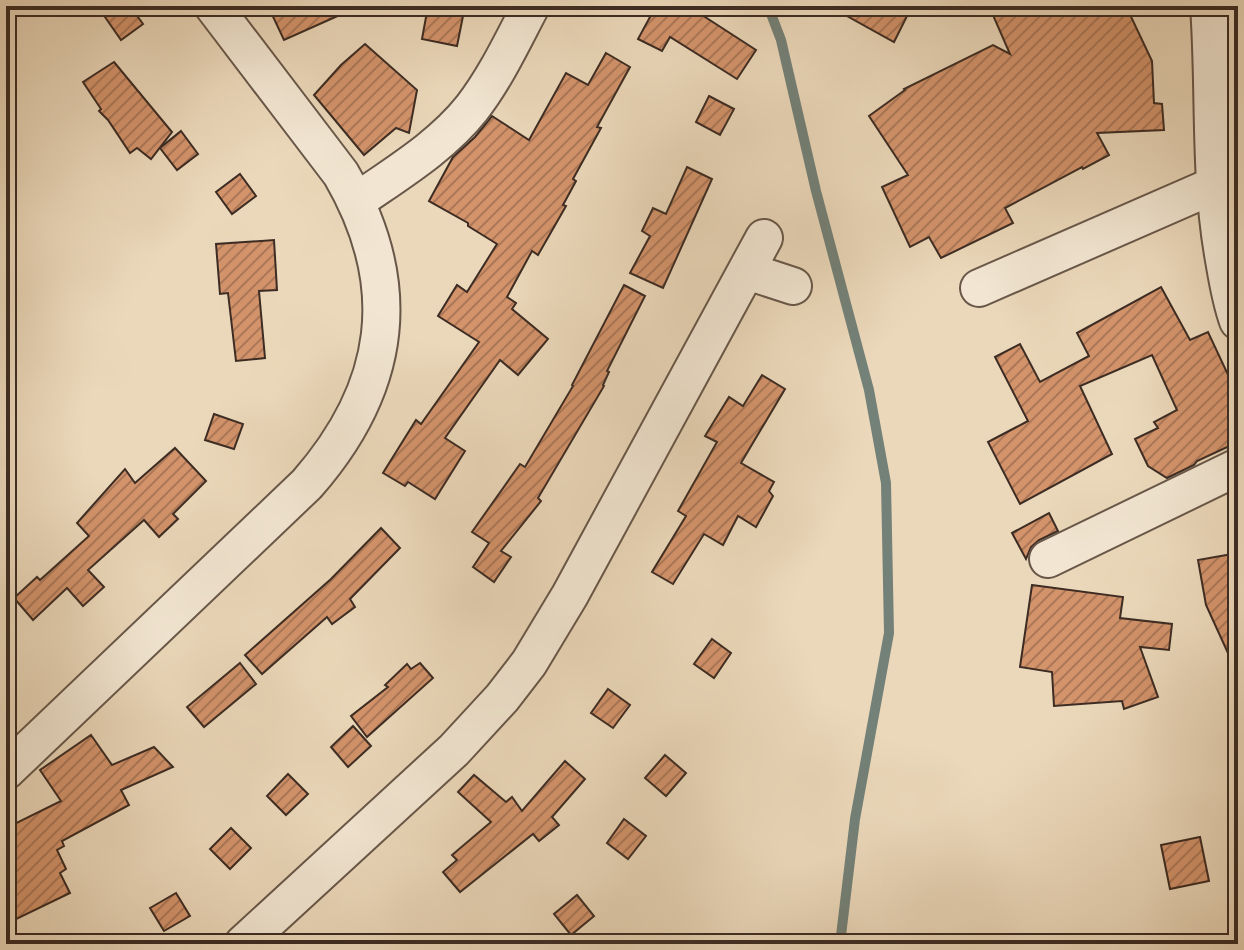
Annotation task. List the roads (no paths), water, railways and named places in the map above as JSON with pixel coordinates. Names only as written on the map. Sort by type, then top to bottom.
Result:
[{"type":"street","points":[[6,771],[307,484],[348,429],[377,360],[381,279],[372,240],[357,201],[341,174],[213,6]]},
{"type":"street","points":[[357,201],[430,150],[471,109],[484,92],[531,6]]},
{"type":"street","points":[[1209,6],[1222,169],[1218,222],[1227,282],[1238,321]]},
{"type":"street","points":[[979,288],[1222,169]]},
{"type":"street","points":[[243,944],[454,750],[502,698],[529,663],[570,595],[764,238]]},
{"type":"street","points":[[747,271],[793,286]]},
{"type":"street","points":[[1048,559],[1238,467]]},
{"type":"waterway","points":[[768,6],[781,40],[816,191],[869,390],[886,483],[889,633],[855,819],[840,944]]},
{"type":"waterway","points":[[6,194],[11,184]]}]
